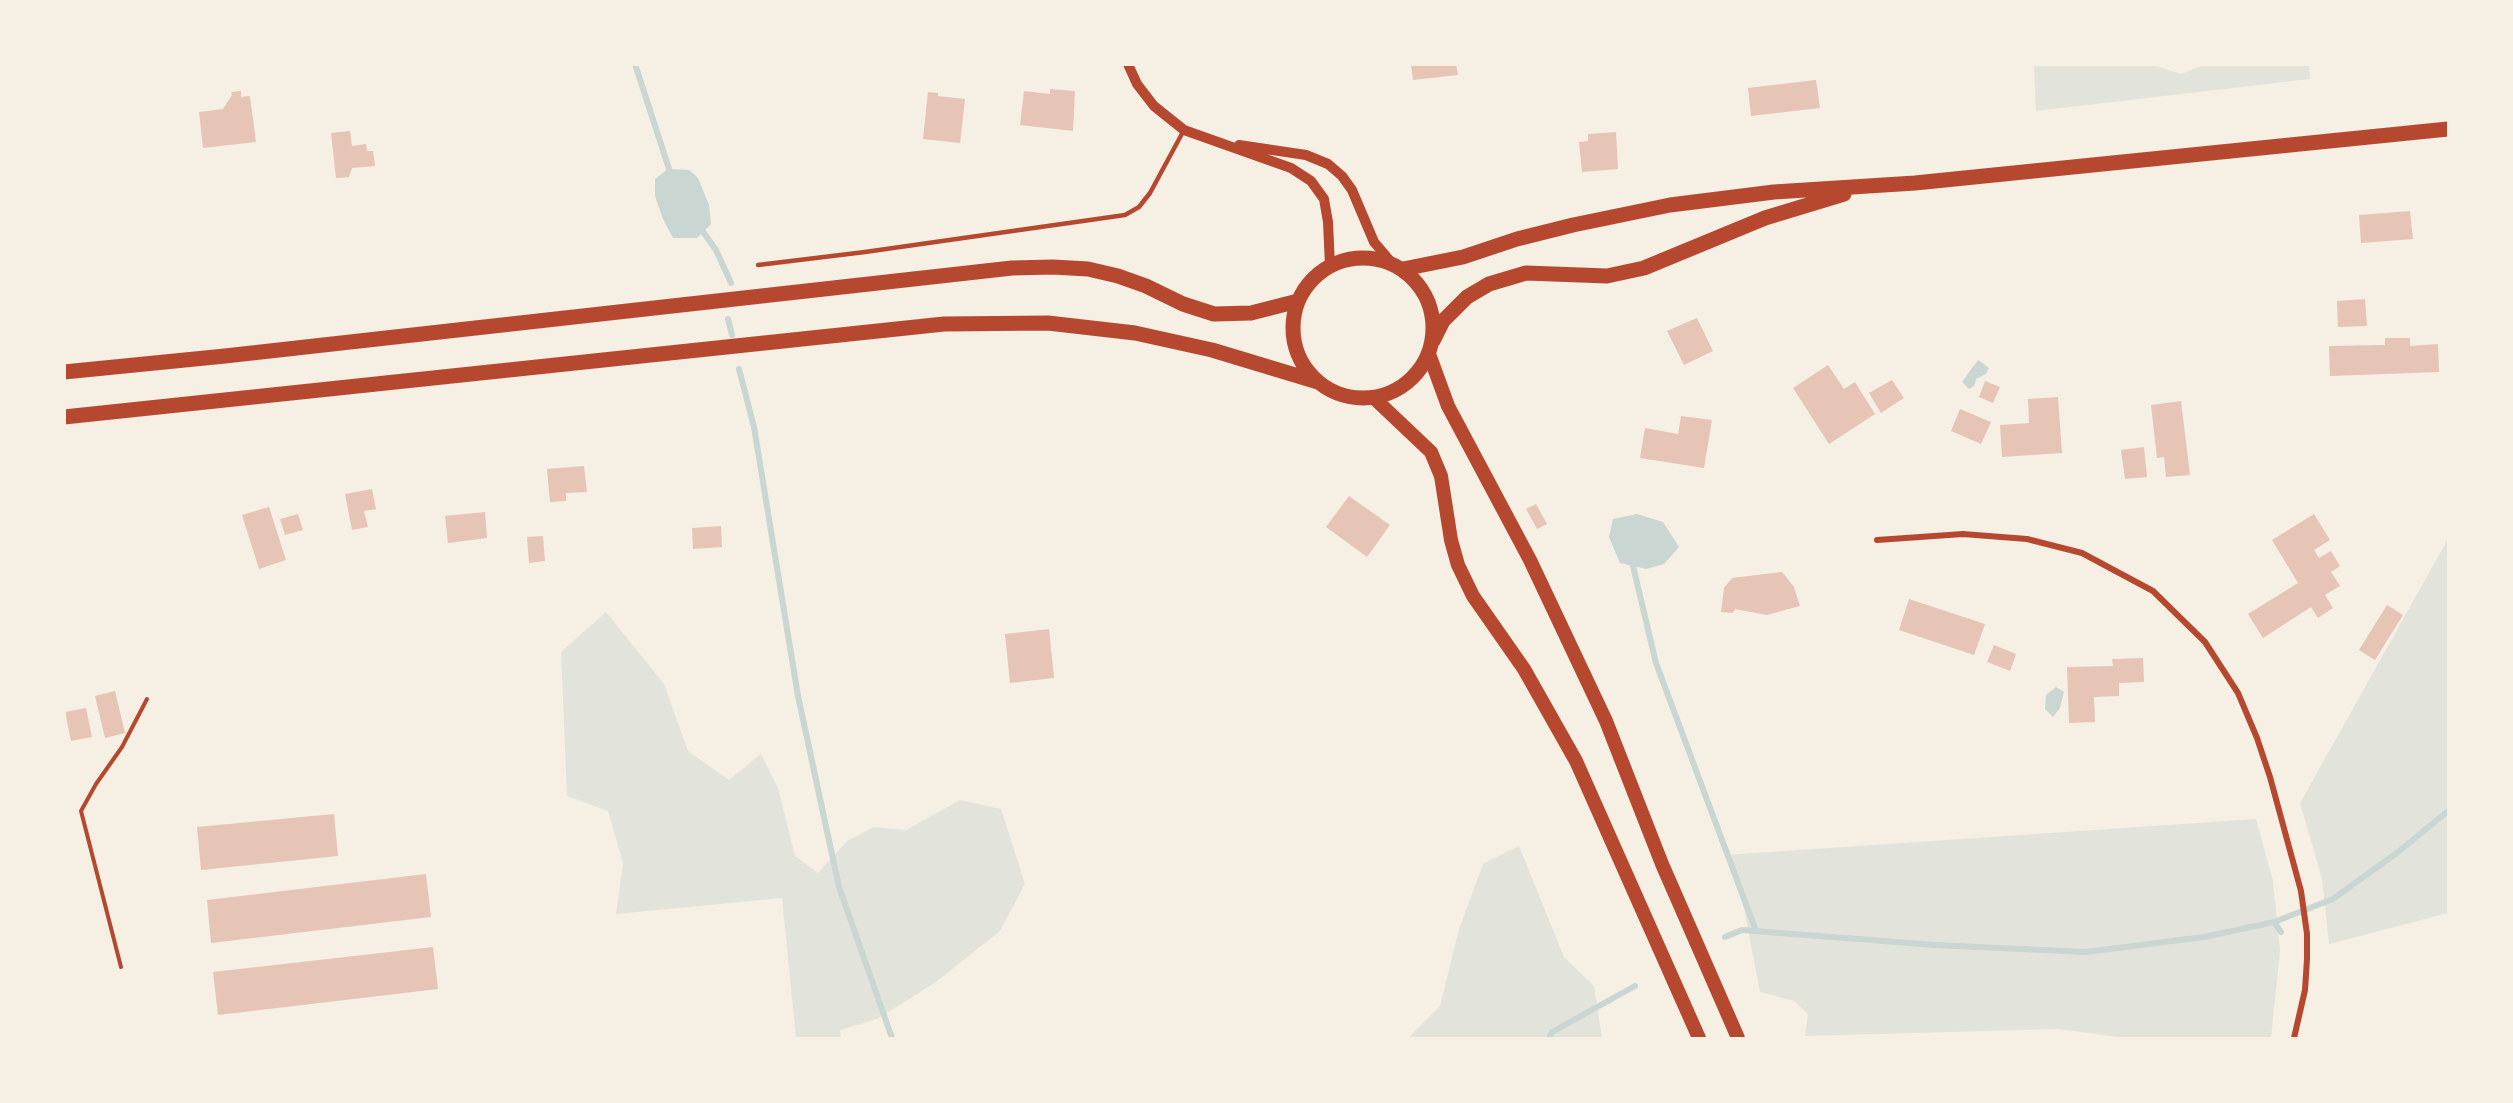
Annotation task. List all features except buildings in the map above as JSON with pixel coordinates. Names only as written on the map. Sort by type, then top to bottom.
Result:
[{"type":"highway","points":[[1397,266],[1463,257],[1517,239],[1670,205],[1774,192],[1915,183],[2448,129]]},
{"type":"highway","points":[[64,417],[944,324],[1048,323],[1135,333],[1212,350],[1318,382],[1345,395],[1374,398],[1408,383],[1420,370],[1443,321],[1467,297],[1489,284],[1526,273],[1581,276],[1621,274],[1667,260],[1765,218],[1834,196],[1915,183]]},
{"type":"highway","points":[[1318,382],[1306,369],[1297,353],[1293,336],[1293,318],[1298,301],[1311,281],[1330,266],[1349,259],[1370,257],[1397,266],[1419,283],[1429,301],[1434,321],[1431,348]]},
{"type":"highway","points":[[64,372],[283,350],[1011,268],[1088,269],[1146,286],[1183,304],[1214,314],[1251,313],[1298,301]]},
{"type":"main road","points":[[1431,348],[1448,406],[1530,560],[1606,722],[1662,864],[1738,1038]]},
{"type":"main road","points":[[1374,398],[1431,452],[1441,476],[1451,540],[1458,565],[1473,596],[1524,669],[1576,761],[1699,1038]]},
{"type":"street","points":[[1128,64],[1137,84],[1155,106],[1184,130],[1291,168],[1311,181],[1324,199],[1328,222],[1330,266]]},
{"type":"street","points":[[1184,130],[1247,147],[1306,155],[1328,164],[1342,176],[1352,190],[1374,242],[1397,266]]},
{"type":"street","points":[[1877,540],[1963,534],[2027,539],[2082,553],[2153,591],[2205,642],[2238,693],[2270,777],[2301,891],[2307,934],[2305,990],[2294,1038]]},
{"type":"lane","points":[[758,265],[1125,215],[1139,207],[1150,193],[1184,130]]},
{"type":"path","points":[[121,967],[81,811],[96,784],[122,747],[147,699]]},
{"type":"shaded area","points":[[2034,65],[2153,65],[2181,74],[2203,65],[2309,65],[2310,79],[2036,111]]},
{"type":"shaded area","points":[[668,169],[689,170],[698,178],[709,205],[711,224],[697,238],[673,238],[663,219],[655,196],[655,179]]},
{"type":"shaded area","points":[[1978,360],[1989,368],[1986,374],[1976,379],[1974,386],[1969,389],[1962,382]]},
{"type":"shaded area","points":[[1637,514],[1663,522],[1679,547],[1664,564],[1646,569],[1620,563],[1609,537],[1613,519]]},
{"type":"shaded area","points":[[2448,539],[2448,913],[2329,944],[2322,879],[2300,803]]},
{"type":"shaded area","points":[[606,612],[664,684],[688,751],[729,780],[761,754],[778,788],[795,856],[818,873],[847,841],[874,827],[906,830],[960,800],[1001,809],[1025,884],[1000,931],[936,982],[877,1019],[840,1030],[841,1038],[796,1038],[782,898],[616,914],[623,863],[608,811],[567,796],[561,652]]},
{"type":"shaded area","points":[[2056,687],[2064,692],[2060,708],[2053,717],[2045,709],[2046,695]]},
{"type":"shaded area","points":[[2256,819],[2273,881],[2280,951],[2271,1038],[2126,1038],[2058,1029],[1805,1036],[1808,1014],[1794,1001],[1760,992],[1742,898],[1726,855]]},
{"type":"shaded area","points":[[1519,846],[1564,957],[1594,986],[1602,1038],[1408,1038],[1440,1006],[1459,929],[1483,864]]},
{"type":"waterway","points":[[635,64],[671,175]]},
{"type":"waterway","points":[[699,226],[716,250],[731,283]]},
{"type":"waterway","points":[[728,319],[732,335]]},
{"type":"waterway","points":[[739,369],[754,427],[798,696],[839,887],[892,1038]]},
{"type":"waterway","points":[[1633,566],[1656,663],[1756,931]]},
{"type":"waterway","points":[[1725,937],[1742,930],[1935,945],[2086,952],[2204,937],[2274,922],[2333,899],[2398,852],[2448,811]]},
{"type":"waterway","points":[[2274,922],[2281,932]]},
{"type":"waterway","points":[[1549,1038],[1552,1032],[1635,986]]}]
